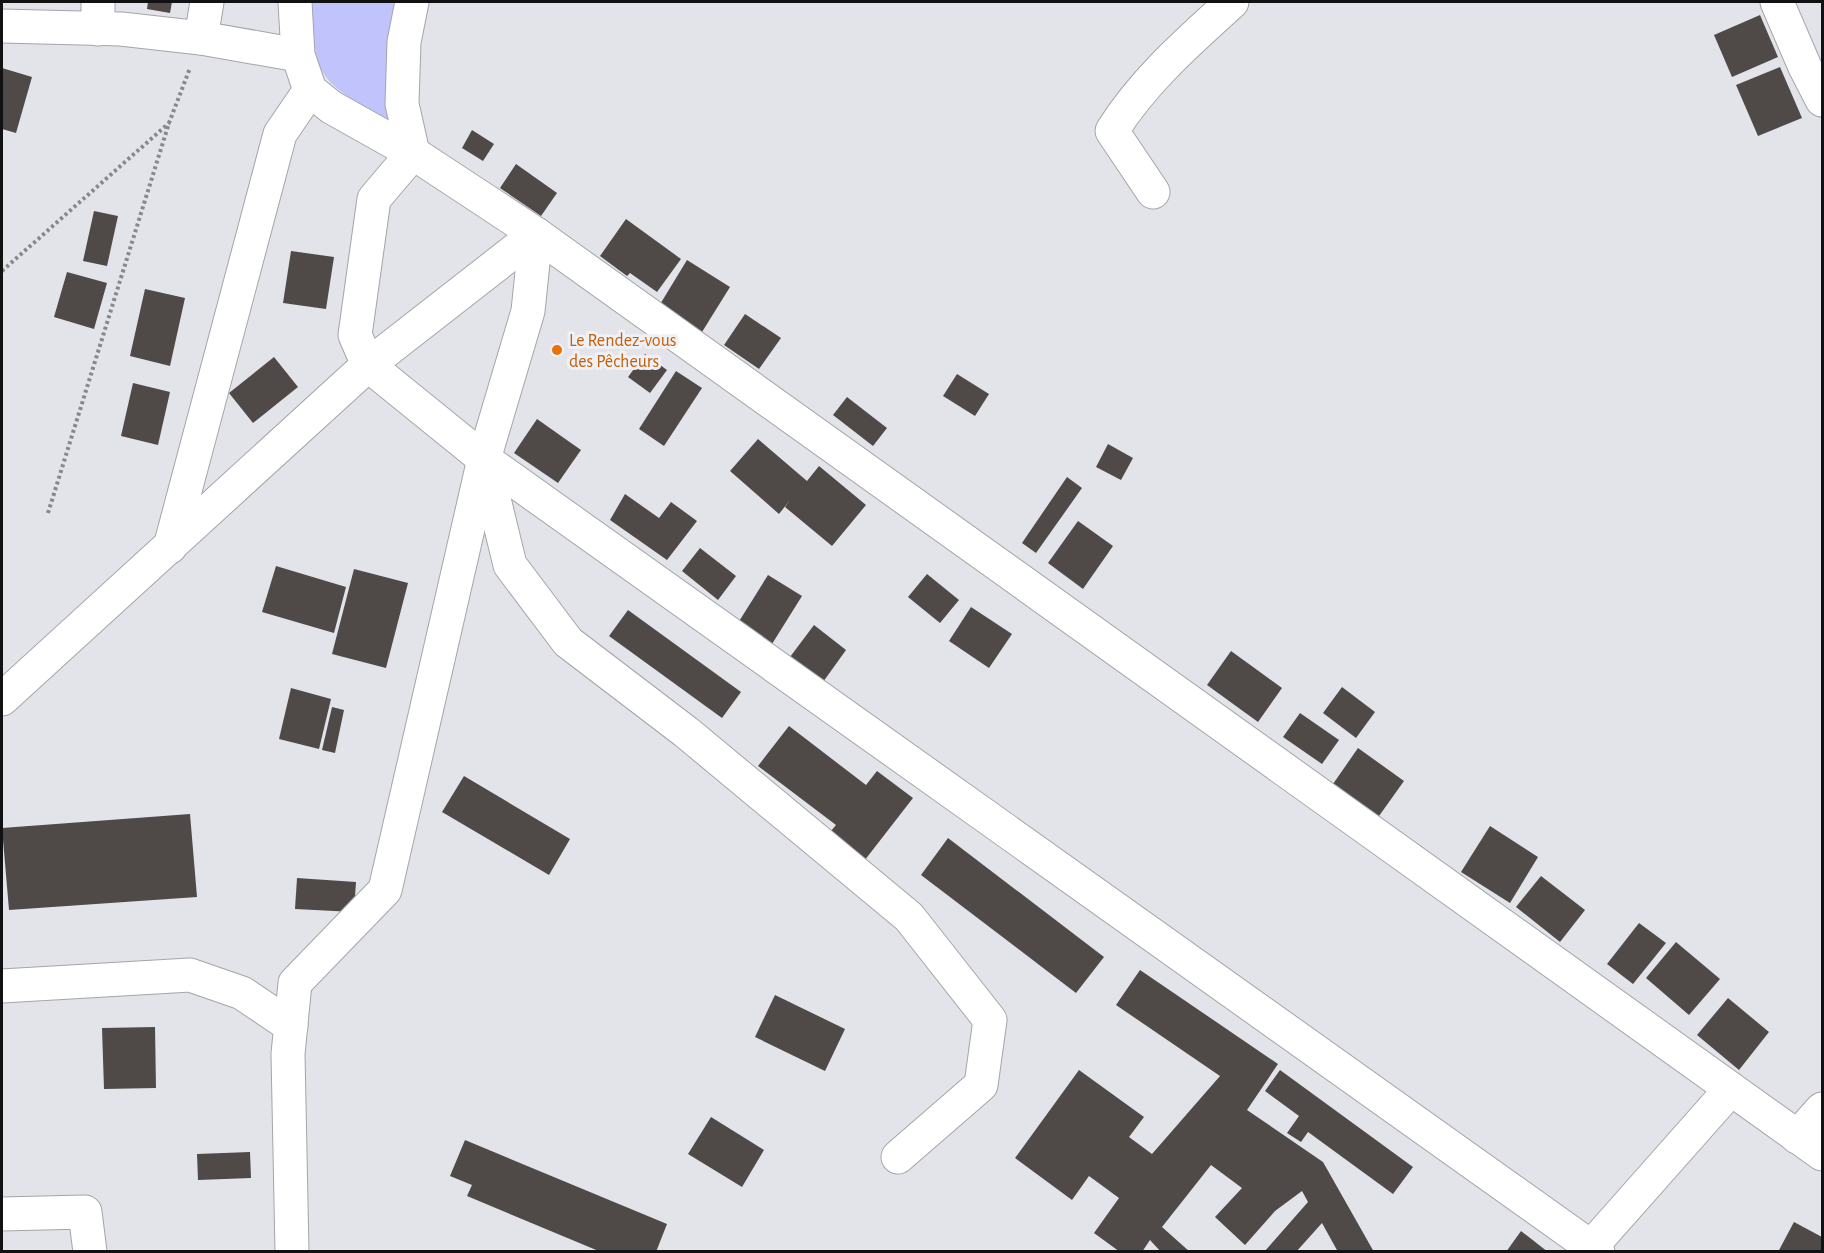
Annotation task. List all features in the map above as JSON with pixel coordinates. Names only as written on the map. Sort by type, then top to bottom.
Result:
[{"type":"street","points":[[201,38],[207,2]]},
{"type":"street","points":[[295,2],[298,55],[310,90],[331,107],[413,153],[536,234],[1810,1145],[1822,1109]]},
{"type":"street","points":[[412,2],[404,42],[402,104],[413,153]]},
{"type":"street","points":[[1153,192],[1112,131],[1129,104],[1192,38],[1232,2]]},
{"type":"street","points":[[1777,2],[1822,100]]},
{"type":"street","points":[[2,26],[98,15],[121,29],[201,38],[298,55]]},
{"type":"street","points":[[170,547],[280,134],[310,90]]},
{"type":"street","points":[[413,153],[374,199],[355,335],[368,366],[484,459],[1594,1249],[1730,1090]]},
{"type":"street","points":[[2,699],[368,366],[536,234]]},
{"type":"street","points":[[291,1251],[288,1054],[295,983],[385,890],[484,459],[528,311],[536,234]]},
{"type":"street","points":[[484,459],[510,565],[568,642],[686,732],[909,917],[990,1020],[981,1085],[898,1157]]},
{"type":"street","points":[[2,986],[190,975],[242,993],[291,1026]]},
{"type":"street","points":[[2,1214],[85,1212],[90,1251]]},
{"type":"path","points":[[48,513],[170,123],[201,38]]},
{"type":"path","points":[[2,271],[170,123]]},
{"type":"shaded area","points":[[312,2],[398,2],[389,42],[386,78],[388,120],[336,88],[324,74],[315,49]]},
{"type":"building","points":[[148,2],[172,2],[170,13],[147,9]]},
{"type":"building","points":[[1760,15],[1778,57],[1732,77],[1714,35]]},
{"type":"building","points":[[1780,67],[1802,118],[1758,136],[1736,85]]},
{"type":"building","points":[[2,68],[32,77],[16,133],[2,129]]},
{"type":"building","points":[[472,130],[494,144],[483,161],[462,148]]},
{"type":"building","points":[[516,164],[557,193],[541,216],[500,188]]},
{"type":"building","points":[[94,211],[118,216],[107,266],[83,261]]},
{"type":"building","points":[[626,219],[681,259],[657,292],[630,273],[627,276],[600,256]]},
{"type":"building","points":[[291,251],[334,257],[326,309],[283,303]]},
{"type":"building","points":[[687,260],[730,287],[702,332],[659,306]]},
{"type":"building","points":[[67,272],[107,283],[94,329],[54,317]]},
{"type":"building","points":[[145,289],[185,298],[170,366],[130,356]]},
{"type":"building","points":[[745,314],[781,338],[759,369],[724,345]]},
{"type":"building","points":[[645,354],[667,370],[650,393],[628,377]]},
{"type":"building","points":[[274,357],[298,387],[253,423],[229,393]]},
{"type":"building","points":[[676,371],[702,388],[664,446],[639,429]]},
{"type":"building","points":[[957,374],[989,394],[975,416],[943,396]]},
{"type":"building","points":[[133,383],[170,392],[158,445],[121,436]]},
{"type":"building","points":[[847,397],[887,428],[873,446],[833,415]]},
{"type":"building","points":[[537,419],[581,450],[558,483],[514,453]]},
{"type":"building","points":[[758,439],[807,481],[819,466],[866,505],[832,546],[785,507],[790,500],[779,514],[730,471]]},
{"type":"building","points":[[1108,444],[1133,458],[1121,480],[1096,467]]},
{"type":"building","points":[[1067,477],[1082,488],[1036,553],[1022,543]]},
{"type":"building","points":[[625,494],[659,518],[671,502],[697,521],[667,560],[610,520]]},
{"type":"building","points":[[1078,521],[1113,546],[1083,589],[1048,563]]},
{"type":"building","points":[[700,548],[736,576],[718,600],[682,571]]},
{"type":"building","points":[[276,566],[346,587],[334,633],[262,612]]},
{"type":"building","points":[[354,569],[408,583],[386,668],[332,654]]},
{"type":"building","points":[[927,574],[959,600],[940,623],[908,597]]},
{"type":"building","points":[[768,575],[802,596],[772,644],[738,623]]},
{"type":"building","points":[[971,607],[1012,634],[989,668],[949,641]]},
{"type":"building","points":[[628,610],[741,692],[722,718],[609,636]]},
{"type":"building","points":[[814,625],[846,650],[823,682],[790,657]]},
{"type":"building","points":[[1231,651],[1282,688],[1258,722],[1207,685]]},
{"type":"building","points":[[1342,687],[1375,712],[1356,738],[1323,713]]},
{"type":"building","points":[[291,688],[331,699],[319,749],[279,739]]},
{"type":"building","points":[[332,707],[344,710],[335,753],[322,750]]},
{"type":"building","points":[[1300,713],[1339,740],[1322,764],[1283,737]]},
{"type":"building","points":[[789,726],[866,785],[877,771],[913,798],[861,865],[826,837],[836,825],[758,766]]},
{"type":"building","points":[[1358,748],[1404,781],[1379,816],[1333,784]]},
{"type":"building","points":[[464,776],[570,839],[549,875],[442,812]]},
{"type":"building","points":[[190,814],[197,897],[9,910],[2,828]]},
{"type":"building","points":[[1490,826],[1538,857],[1510,903],[1461,872]]},
{"type":"building","points":[[948,838],[1104,957],[1076,993],[921,875]]},
{"type":"building","points":[[1541,876],[1585,910],[1560,942],[1516,907]]},
{"type":"building","points":[[297,878],[356,882],[354,912],[295,909]]},
{"type":"building","points":[[1639,923],[1666,943],[1633,984],[1607,964]]},
{"type":"building","points":[[1676,942],[1720,979],[1689,1015],[1646,978]]},
{"type":"building","points":[[1140,970],[1278,1064],[1247,1110],[1323,1162],[1374,1252],[1338,1252],[1322,1223],[1296,1252],[1264,1252],[1308,1202],[1302,1191],[1275,1211],[1245,1245],[1215,1217],[1242,1188],[1211,1165],[1162,1227],[1190,1252],[1161,1252],[1150,1240],[1142,1252],[1120,1252],[1094,1233],[1119,1198],[1089,1176],[1072,1200],[1015,1158],[1079,1070],[1144,1117],[1129,1137],[1152,1154],[1220,1076],[1116,1005]]},
{"type":"building","points":[[775,995],[845,1029],[825,1071],[755,1037]]},
{"type":"building","points":[[1728,998],[1769,1032],[1739,1070],[1697,1035]]},
{"type":"building","points":[[155,1027],[156,1088],[104,1089],[102,1028]]},
{"type":"building","points":[[1280,1070],[1413,1167],[1393,1194],[1308,1132],[1301,1142],[1287,1133],[1299,1116],[1265,1091]]},
{"type":"building","points":[[711,1117],[764,1150],[742,1187],[688,1154]]},
{"type":"building","points":[[465,1140],[667,1224],[656,1252],[601,1252],[467,1196],[472,1185],[450,1176]]},
{"type":"building","points":[[250,1152],[251,1178],[198,1180],[197,1154]]},
{"type":"building","points":[[1794,1222],[1822,1237],[1822,1252],[1778,1252]]},
{"type":"building","points":[[1521,1231],[1548,1252],[1506,1252]]},
{"type":"place","name":"Le Rendez-vous des Pêcheurs","points":[[557,350]]}]
